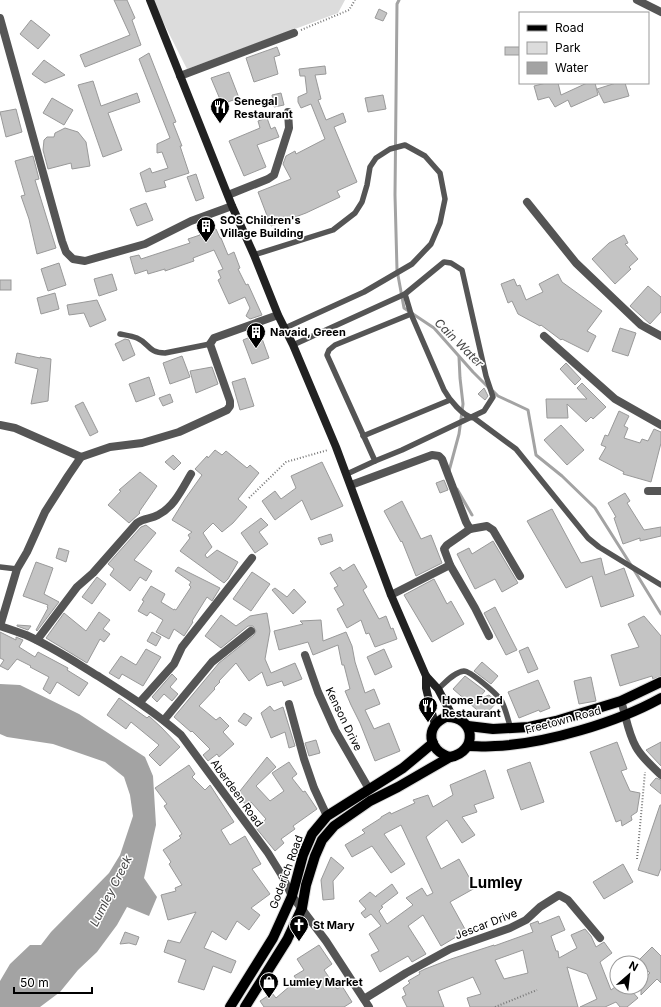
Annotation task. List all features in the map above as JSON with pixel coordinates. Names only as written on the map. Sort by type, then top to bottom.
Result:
[{"type":"main road","points":[[150,0],[232,206],[254,255],[278,315],[293,345],[347,474],[391,595],[426,676],[438,689],[453,717]]},
{"type":"main road","points":[[426,676],[426,688],[435,725]]},
{"type":"main road","name":"Freetown Road","points":[[468,726],[493,729],[511,729],[556,721],[621,701],[661,682]]},
{"type":"main road","name":"Freetown Road","points":[[468,746],[495,746],[534,741],[572,732],[625,715],[661,698]]},
{"type":"main road","points":[[446,717],[453,717],[460,719],[468,726],[470,738],[468,746],[463,752],[457,756],[450,757],[442,754],[433,743],[432,732],[435,725],[440,720],[446,717]]},
{"type":"main road","name":"Goderich Road","points":[[230,1007],[273,938],[292,896],[303,854],[312,834],[327,816],[403,768],[433,743]]},
{"type":"main road","name":"Goderich Road","points":[[245,1007],[287,940],[302,908],[306,885],[315,856],[322,840],[334,826],[370,801],[398,787],[450,757]]},
{"type":"street","points":[[636,0],[661,12]]},
{"type":"street","points":[[0,18],[62,240],[66,252],[74,259],[84,261],[145,244],[191,221],[232,206]]},
{"type":"street","points":[[180,76],[294,33]]},
{"type":"street","points":[[228,195],[268,179],[274,175],[289,128],[288,112]]},
{"type":"street","points":[[527,202],[576,263],[641,325],[661,336]]},
{"type":"street","points":[[0,626],[18,569],[45,512],[81,457],[110,447],[142,443],[179,432],[227,410],[230,406],[230,401],[210,344],[214,338],[278,315]]},
{"type":"street","points":[[544,336],[615,399],[661,425]]},
{"type":"street","points":[[0,425],[15,428],[81,457]]},
{"type":"street","points":[[351,485],[432,456],[439,456],[442,459],[470,529]]},
{"type":"street","points":[[36,640],[77,587],[93,573],[137,523],[142,519],[157,516],[164,511],[177,498],[191,474]]},
{"type":"street","points":[[648,492],[661,491]]},
{"type":"street","points":[[488,636],[475,608],[450,565],[444,549],[446,545],[470,529],[488,526],[493,530],[520,576]]},
{"type":"street","points":[[140,702],[174,664],[182,647],[252,558]]},
{"type":"street","points":[[391,595],[450,565]]},
{"type":"street","name":"Aberdeen Road","points":[[0,626],[27,635],[58,652],[140,702],[181,735],[268,853],[292,896],[326,941],[369,1007]]},
{"type":"street","points":[[164,720],[212,662],[251,631]]},
{"type":"street","name":"Kenson Drive","points":[[305,655],[318,692],[335,730],[369,789]]},
{"type":"street","points":[[621,701],[629,731],[635,746],[646,761],[661,775]]},
{"type":"street","points":[[289,704],[304,759],[314,788],[327,816]]},
{"type":"street","name":"Jescar Drive","points":[[364,999],[406,973],[450,949],[510,928],[526,920],[540,907],[559,895],[568,900],[600,938]]},
{"type":"lane","points":[[254,255],[333,230],[355,213],[362,202],[370,167],[376,158],[390,149],[405,145],[425,156],[440,173],[445,199],[440,223],[431,244],[412,264],[364,292],[284,328]]},
{"type":"lane","points":[[293,345],[405,294],[444,262],[451,263],[462,270],[486,376],[493,397],[484,411],[347,474]]},
{"type":"lane","points":[[405,294],[411,314],[444,390],[450,400],[469,418],[474,418],[516,449],[588,538],[599,547],[661,585]]},
{"type":"lane","points":[[375,461],[327,355],[329,350],[335,345],[411,314]]},
{"type":"lane","points":[[120,334],[138,338],[149,348],[158,353],[210,344]]},
{"type":"lane","points":[[363,436],[450,400]]},
{"type":"lane","points":[[0,567],[18,569]]},
{"type":"lane","points":[[438,689],[451,677],[463,671],[469,672],[496,694],[502,701],[511,729]]},
{"type":"path","points":[[294,33],[349,10],[355,0]]},
{"type":"path","points":[[248,498],[286,462],[336,447]]},
{"type":"path","points":[[637,859],[646,761]]},
{"type":"path","points":[[495,1007],[537,990]]},
{"type":"green space","points":[[152,0],[345,0],[338,13],[187,69]]},
{"type":"water","name":"Lumley Creek","points":[[0,684],[20,685],[79,714],[145,757],[153,776],[156,825],[144,878],[157,897],[149,916],[127,907],[117,925],[97,952],[78,970],[60,992],[40,1007],[0,1007],[0,981],[10,964],[30,945],[41,945],[51,932],[109,873],[120,855],[133,816],[130,795],[124,777],[105,762],[53,744],[7,737],[0,734]]},
{"type":"building","points":[[114,0],[127,0],[135,18],[132,20],[141,45],[85,67],[80,55],[130,35]]},
{"type":"building","points":[[379,9],[387,13],[383,21],[375,18]]},
{"type":"building","points":[[31,20],[50,35],[38,49],[20,34]]},
{"type":"building","points":[[277,47],[280,55],[274,57],[278,74],[254,82],[246,58]]},
{"type":"building","points":[[505,47],[519,47],[519,55],[505,55]]},
{"type":"building","points":[[149,53],[176,122],[173,123],[182,146],[180,146],[189,173],[164,181],[166,187],[146,192],[140,173],[150,168],[152,173],[168,168],[162,152],[157,153],[157,144],[170,138],[139,59]]},
{"type":"building","points":[[44,60],[65,75],[45,83],[32,74]]},
{"type":"building","points":[[325,66],[326,74],[315,75],[321,99],[318,100],[326,120],[343,113],[346,122],[334,127],[357,182],[337,191],[340,197],[306,213],[271,226],[258,192],[291,179],[283,164],[286,156],[295,151],[296,154],[325,139],[311,104],[301,108],[298,102],[298,97],[307,93],[305,76],[300,76],[299,69]]},
{"type":"building","points":[[229,72],[239,98],[222,104],[211,78]]},
{"type":"building","points":[[93,81],[101,106],[137,93],[140,102],[108,113],[122,150],[103,157],[78,85]]},
{"type":"building","points":[[542,84],[558,84],[561,95],[585,84],[595,84],[598,95],[571,107],[568,100],[555,107],[549,97],[538,100],[534,86]]},
{"type":"building","points":[[613,84],[625,84],[629,96],[604,103],[597,89]]},
{"type":"building","points":[[281,93],[284,105],[274,107],[272,95]]},
{"type":"building","points":[[383,95],[386,109],[368,112],[365,98]]},
{"type":"building","points":[[52,98],[73,110],[64,125],[43,113]]},
{"type":"building","points":[[16,109],[22,132],[6,137],[0,112]]},
{"type":"building","points":[[267,118],[271,129],[275,127],[279,137],[257,145],[266,167],[244,176],[229,141],[260,128],[258,121]]},
{"type":"building","points":[[65,128],[78,132],[86,142],[90,166],[72,169],[71,163],[48,169],[43,150],[44,140],[47,137],[54,137],[55,133]]},
{"type":"building","points":[[33,156],[39,179],[35,180],[56,248],[37,254],[29,219],[21,196],[25,195],[15,161]]},
{"type":"building","points":[[196,174],[204,198],[196,201],[187,177]]},
{"type":"building","points":[[146,203],[153,220],[137,226],[130,209]]},
{"type":"building","points":[[207,226],[209,231],[216,229],[228,255],[234,252],[240,268],[238,269],[246,285],[248,284],[262,315],[250,319],[246,316],[250,308],[245,297],[229,304],[218,280],[221,278],[218,271],[223,269],[214,250],[193,258],[194,261],[165,271],[165,269],[148,274],[147,270],[135,274],[130,257],[139,255],[141,259],[190,243],[188,239],[200,235],[198,229]]},
{"type":"building","points":[[624,235],[628,243],[625,244],[638,259],[629,267],[631,269],[615,284],[592,259],[609,243]]},
{"type":"building","points":[[59,263],[66,285],[48,291],[41,269]]},
{"type":"building","points":[[112,274],[117,290],[99,296],[94,279]]},
{"type":"building","points":[[558,274],[562,282],[602,311],[587,331],[596,336],[588,352],[562,339],[561,340],[541,325],[540,326],[518,314],[512,301],[508,303],[501,284],[514,279],[517,286],[520,285],[526,300],[543,292],[539,284]]},
{"type":"building","points":[[0,280],[11,280],[11,290],[0,290]]},
{"type":"building","points":[[648,286],[661,297],[661,312],[650,324],[630,306]]},
{"type":"building","points":[[55,293],[59,309],[41,314],[37,298]]},
{"type":"building","points":[[97,300],[106,320],[90,327],[84,313],[69,315],[67,305]]},
{"type":"building","points":[[620,328],[636,333],[628,356],[612,351]]},
{"type":"building","name":"Navaid, Green","points":[[260,333],[269,358],[252,364],[243,340]]},
{"type":"building","points":[[125,339],[129,340],[135,355],[123,361],[115,344]]},
{"type":"building","points":[[17,353],[51,359],[48,401],[31,404],[38,369],[15,363]]},
{"type":"building","points":[[182,356],[190,377],[170,384],[163,363]]},
{"type":"building","points":[[566,363],[581,379],[575,385],[560,369]]},
{"type":"building","points":[[212,367],[218,384],[196,393],[190,371]]},
{"type":"building","points":[[149,377],[155,395],[136,402],[129,384]]},
{"type":"building","points":[[245,378],[254,406],[240,410],[232,382]]},
{"type":"building","points":[[582,383],[606,407],[593,419],[591,417],[586,422],[567,404],[568,418],[547,418],[546,399],[587,399],[577,388]]},
{"type":"building","points":[[484,388],[488,396],[485,400],[478,394]]},
{"type":"building","points":[[170,394],[173,402],[163,406],[159,398]]},
{"type":"building","points":[[83,402],[98,432],[90,436],[75,406]]},
{"type":"building","points":[[619,411],[629,416],[624,426],[628,428],[624,438],[640,443],[642,439],[648,441],[654,429],[661,432],[661,443],[651,482],[623,474],[624,472],[599,459],[606,447],[601,445],[605,435],[608,436]]},
{"type":"building","points":[[561,425],[584,450],[567,465],[544,440]]},
{"type":"building","points":[[215,450],[222,455],[226,451],[247,468],[250,465],[259,473],[238,499],[247,507],[233,523],[222,532],[213,523],[203,533],[212,547],[205,555],[207,558],[217,550],[238,562],[224,583],[180,551],[190,538],[188,535],[192,532],[172,520],[202,475],[195,469]]},
{"type":"building","points":[[173,455],[181,463],[174,470],[165,462]]},
{"type":"building","points":[[322,462],[343,506],[311,520],[302,500],[275,520],[262,501],[275,491],[281,499],[296,488],[291,476]]},
{"type":"building","points":[[140,472],[157,486],[139,512],[140,513],[129,523],[108,505],[121,491],[119,490]]},
{"type":"building","points":[[444,480],[448,490],[440,493],[436,483]]},
{"type":"building","points":[[625,493],[630,501],[627,503],[644,530],[661,527],[661,536],[640,541],[640,538],[623,544],[614,518],[616,517],[608,503]]},
{"type":"building","points":[[402,501],[421,539],[431,535],[442,563],[416,576],[402,541],[401,542],[384,511]]},
{"type":"building","points":[[552,509],[581,563],[601,558],[605,575],[624,568],[634,596],[601,607],[592,576],[566,588],[527,521]]},
{"type":"building","points":[[261,518],[268,525],[259,532],[268,544],[255,553],[241,533]]},
{"type":"building","points":[[146,525],[156,533],[134,560],[152,571],[146,581],[140,577],[130,591],[110,575],[114,569],[108,564],[141,527]]},
{"type":"building","points":[[331,534],[333,541],[321,545],[318,538]]},
{"type":"building","points":[[493,541],[518,583],[502,592],[495,579],[475,589],[457,554],[469,548],[472,554]]},
{"type":"building","points":[[59,548],[69,551],[66,562],[56,558]]},
{"type":"building","points":[[36,562],[53,568],[44,594],[59,602],[37,631],[36,630],[48,608],[48,605],[23,596]]},
{"type":"building","points":[[354,564],[367,587],[363,590],[379,619],[386,616],[397,639],[375,647],[369,633],[366,634],[361,620],[347,628],[337,609],[344,605],[334,588],[338,586],[330,573],[340,567],[343,571]]},
{"type":"building","points":[[178,567],[220,588],[212,601],[207,597],[184,636],[174,629],[169,639],[156,632],[163,620],[150,612],[147,616],[138,611],[144,601],[142,600],[151,586],[165,594],[161,602],[176,610],[191,587],[189,585],[191,582],[175,571]]},
{"type":"building","points":[[252,572],[270,584],[251,611],[233,599]]},
{"type":"building","points":[[97,577],[106,584],[92,604],[82,597]]},
{"type":"building","points":[[434,579],[447,604],[451,601],[464,624],[432,642],[404,595]]},
{"type":"building","points":[[275,588],[287,597],[294,589],[306,602],[293,614],[272,590]]},
{"type":"building","points":[[495,607],[517,650],[506,655],[484,613]]},
{"type":"building","points":[[99,612],[110,620],[103,629],[110,634],[104,642],[100,639],[87,663],[46,638],[64,613],[86,631]]},
{"type":"building","points":[[267,613],[270,631],[265,659],[271,673],[295,663],[302,679],[284,686],[282,681],[267,686],[262,672],[249,681],[236,663],[199,706],[216,720],[220,717],[229,726],[223,732],[234,744],[219,757],[217,754],[208,761],[203,755],[210,749],[192,731],[191,732],[174,717],[219,663],[254,635],[256,631],[253,626],[248,626],[221,648],[205,636],[221,615],[236,626],[250,616]]},
{"type":"building","points":[[644,616],[661,636],[661,676],[653,679],[652,676],[620,686],[611,655],[639,647],[628,624]]},
{"type":"building","points":[[321,620],[323,641],[346,632],[352,646],[355,662],[365,693],[374,689],[380,704],[365,710],[374,729],[389,723],[400,751],[375,761],[345,691],[350,689],[344,665],[342,665],[338,645],[313,655],[308,642],[279,650],[274,631],[303,624],[300,621]]},
{"type":"building","points":[[17,625],[31,626],[28,630]]},
{"type":"building","points":[[0,632],[16,640],[16,637],[23,640],[19,647],[35,657],[38,652],[68,668],[67,670],[88,683],[79,696],[57,682],[50,694],[43,689],[49,677],[30,667],[31,666],[17,659],[8,670],[0,666],[4,660],[0,658]]},
{"type":"building","points":[[152,632],[161,637],[156,646],[147,641]]},
{"type":"building","points":[[528,647],[538,669],[528,673],[519,651]]},
{"type":"building","points":[[146,649],[161,657],[143,686],[122,674],[119,679],[109,673],[121,656],[136,665]]},
{"type":"building","points":[[384,649],[392,667],[375,675],[367,657]]},
{"type":"building","points":[[482,662],[498,676],[491,684],[474,671]]},
{"type":"building","points":[[172,674],[177,679],[170,687],[178,694],[172,701],[164,694],[157,702],[152,697]]},
{"type":"building","points":[[465,676],[485,691],[477,700],[489,695],[497,702],[484,716],[453,689]]},
{"type":"building","points":[[591,677],[596,701],[579,704],[574,681]]},
{"type":"building","points":[[538,680],[550,708],[540,712],[539,710],[519,718],[508,692]]},
{"type":"building","points":[[119,698],[147,718],[149,716],[180,747],[160,766],[149,755],[159,745],[131,722],[126,729],[107,715]]},
{"type":"building","points":[[270,706],[274,711],[283,707],[295,746],[289,748],[285,732],[271,738],[261,713]]},
{"type":"building","points":[[244,713],[252,718],[246,726],[238,721]]},
{"type":"building","points":[[316,740],[320,753],[309,756],[305,743]]},
{"type":"building","points":[[617,742],[627,769],[621,771],[630,791],[640,793],[637,812],[631,816],[632,820],[622,826],[621,820],[616,822],[590,752]]},
{"type":"building","points":[[661,742],[661,766],[646,750]]},
{"type":"building","points":[[267,757],[276,767],[256,786],[270,801],[284,791],[272,773],[289,762],[297,774],[292,778],[303,792],[305,791],[317,809],[293,826],[295,829],[281,839],[284,843],[275,851],[256,828],[266,819],[251,802],[248,806],[236,796]]},
{"type":"building","points":[[530,762],[544,802],[521,810],[507,770]]},
{"type":"building","points":[[189,765],[195,774],[192,777],[205,790],[210,785],[234,822],[221,830],[230,845],[245,836],[261,864],[252,869],[270,894],[251,908],[260,915],[249,930],[237,921],[226,940],[212,931],[204,948],[236,961],[231,973],[213,966],[204,990],[178,982],[186,960],[164,952],[168,940],[180,943],[196,912],[168,920],[161,895],[176,891],[175,888],[182,885],[169,864],[171,862],[163,850],[181,838],[179,836],[182,834],[164,806],[167,804],[155,788]]},
{"type":"building","points":[[485,770],[494,798],[474,805],[477,812],[462,817],[475,835],[462,843],[447,820],[426,837],[441,869],[459,859],[475,888],[450,902],[466,931],[441,946],[423,915],[408,926],[426,954],[412,962],[408,956],[380,972],[371,955],[379,951],[369,934],[381,926],[371,914],[365,918],[361,913],[366,909],[359,901],[370,892],[376,897],[392,884],[398,893],[381,906],[383,907],[379,911],[387,924],[413,905],[406,898],[422,888],[427,896],[433,893],[401,825],[384,834],[405,864],[391,873],[372,846],[352,857],[345,845],[365,833],[362,830],[381,817],[415,803],[413,800],[428,795],[433,807],[453,795],[450,785]]},
{"type":"building","points":[[656,778],[661,780],[661,794],[650,785]]},
{"type":"building","points":[[660,805],[661,868],[658,876],[638,870]]},
{"type":"building","points":[[331,857],[344,868],[333,881],[334,899],[323,900],[321,880]]},
{"type":"building","points":[[623,864],[633,882],[604,899],[593,882]]},
{"type":"building","points":[[559,916],[565,930],[551,936],[556,951],[558,951],[559,958],[577,948],[571,935],[585,929],[591,936],[596,947],[604,942],[612,953],[600,962],[609,985],[609,995],[635,995],[638,998],[627,1007],[620,1007],[616,1002],[605,1007],[580,1007],[597,999],[587,974],[567,967],[578,1007],[470,1007],[467,998],[481,994],[473,977],[438,991],[444,1007],[407,1007],[402,997],[406,995],[403,988],[410,983],[408,981],[420,974],[419,972],[451,959],[533,932],[530,924],[538,921],[539,924]],"holes":[[[523,950],[528,973],[504,979],[495,960]]]},
{"type":"building","points":[[125,932],[139,937],[136,945],[129,943],[120,944]]},
{"type":"building","points":[[319,945],[332,964],[324,970],[337,989],[342,986],[352,1002],[344,1007],[264,1007],[260,1001],[272,993],[276,998],[297,980],[294,976],[304,970],[297,959]]},
{"type":"building","points":[[652,947],[661,956],[661,983],[657,979],[649,987],[649,955],[644,955]]},
{"type":"waterway","name":"Cain Water","points":[[399,0],[397,4],[395,195],[397,270],[404,308],[434,328],[489,388]]},
{"type":"waterway","points":[[449,471],[459,434],[463,404],[459,357]]},
{"type":"waterway","name":"Cain Water","points":[[493,391],[498,396],[528,410],[536,455],[562,476],[595,508],[631,565]]},
{"type":"waterway","points":[[457,489],[472,515]]},
{"type":"waterway","name":"Cain Water","points":[[634,570],[661,614]]},
{"type":"place","name":"Senegal Restaurant","points":[[220,124]]},
{"type":"place","name":"SOS Children's Village Building","points":[[206,243]]},
{"type":"place","name":"Navaid, Green","points":[[256,349]]},
{"type":"place","name":"Home Food Restaurant","points":[[428,723]]},
{"type":"place","name":"St Mary","points":[[299,942]]},
{"type":"place","name":"Lumley Market","points":[[269,999]]},
{"type":"district","name":"Lumley","points":[[496,883]]}]
